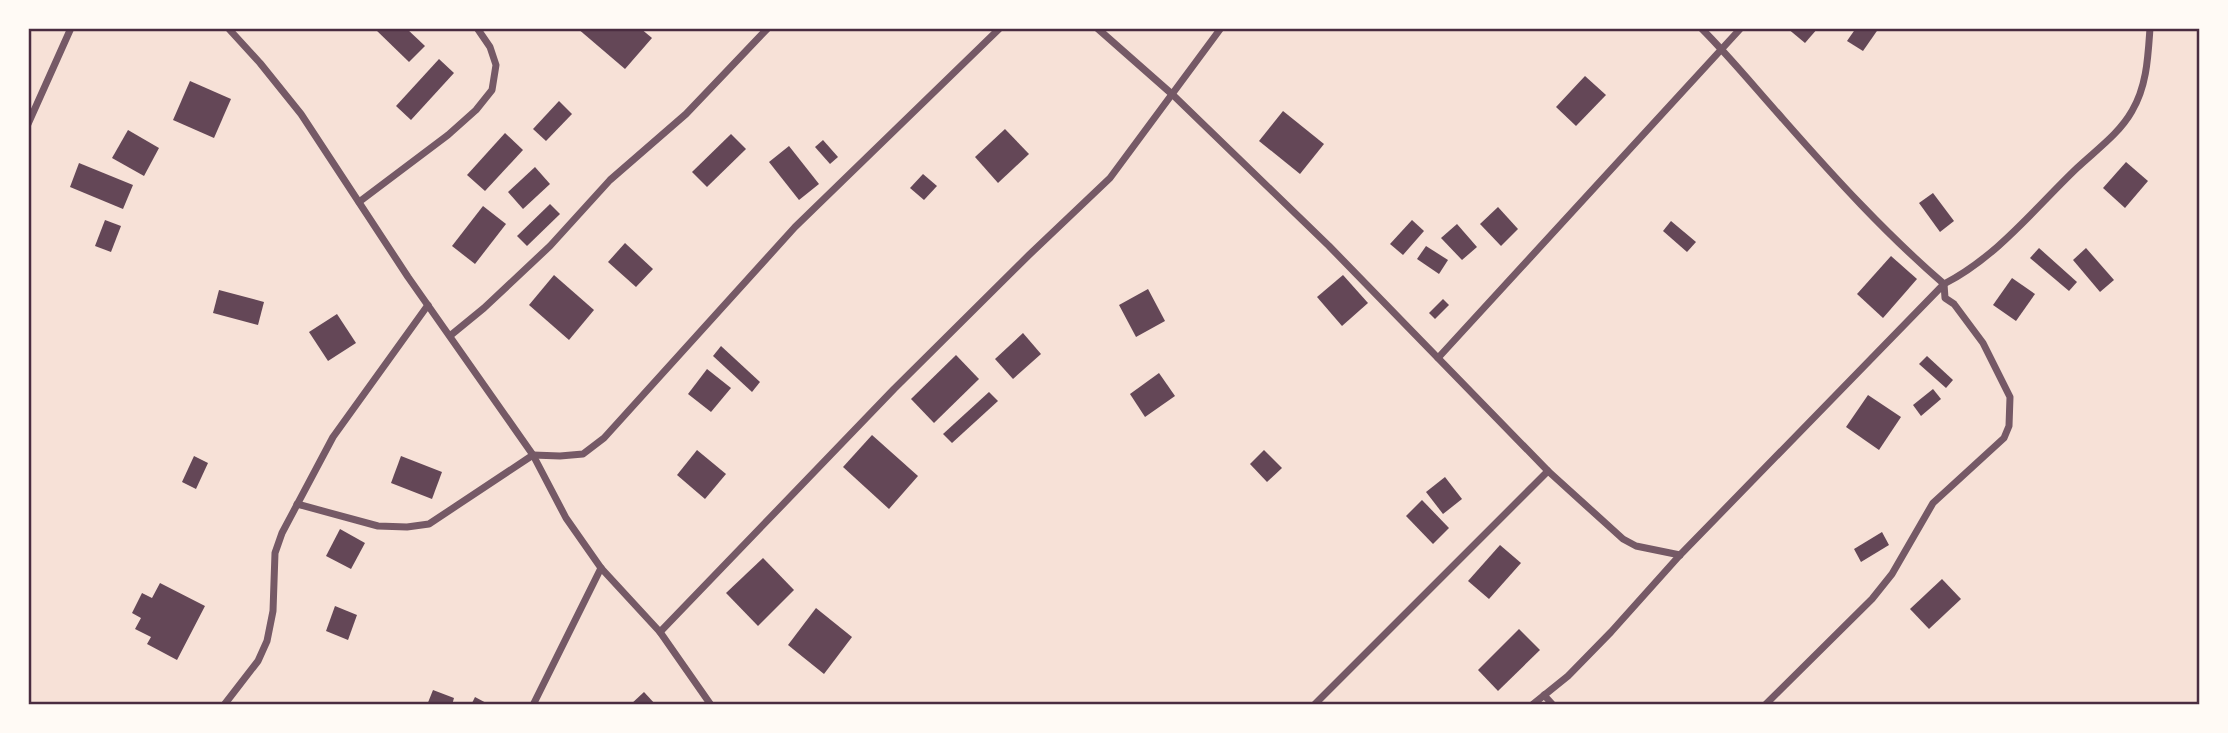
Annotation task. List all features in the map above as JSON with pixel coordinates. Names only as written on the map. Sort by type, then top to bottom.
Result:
[{"type":"street","points":[[28,124],[71,28]]},
{"type":"street","points":[[228,28],[301,114],[428,305],[533,455],[566,518],[601,568],[660,632],[711,705]]},
{"type":"street","points":[[359,202],[448,135],[477,110],[492,90],[496,65],[490,47],[477,28]]},
{"type":"street","points":[[451,335],[484,309],[550,246],[610,180],[685,114],[768,28]]},
{"type":"street","points":[[297,504],[378,526],[407,527],[429,524],[533,455],[583,454],[604,438],[795,227],[1000,28]]},
{"type":"street","points":[[1097,28],[1173,95],[1329,246],[1548,471],[1623,539],[1636,546],[1679,555]]},
{"type":"street","points":[[660,632],[894,389],[1110,178],[1221,28]]},
{"type":"street","points":[[1701,28],[1877,221],[1944,284],[1945,298],[1954,304],[1983,343],[2010,397],[2010,426],[2004,438],[1933,503],[1892,574],[1871,599],[1765,705]]},
{"type":"street","points":[[1438,358],[1741,28]]},
{"type":"street","points":[[1532,705],[1568,676],[1603,641],[1679,555],[1944,284],[1992,251],[2113,137],[2132,112],[2143,86],[2150,28]]},
{"type":"street","points":[[224,705],[258,661],[267,641],[273,611],[275,553],[282,533],[333,437],[428,305]]},
{"type":"street","points":[[1314,705],[1548,471]]},
{"type":"street","points":[[533,705],[601,568]]},
{"type":"street","points":[[1544,695],[1553,705]]},
{"type":"building","points":[[374,28],[406,28],[425,46],[409,62]]},
{"type":"building","points":[[577,28],[640,28],[652,38],[625,69]]},
{"type":"building","points":[[1787,28],[1818,28],[1805,43]]},
{"type":"building","points":[[1856,28],[1879,28],[1863,51],[1847,41]]},
{"type":"building","points":[[439,59],[454,73],[411,120],[396,106]]},
{"type":"building","points":[[1585,76],[1606,95],[1576,126],[1556,107]]},
{"type":"building","points":[[190,81],[231,99],[214,138],[173,120]]},
{"type":"building","points":[[559,101],[572,114],[546,141],[533,129]]},
{"type":"building","points":[[1283,111],[1324,144],[1300,174],[1259,141]]},
{"type":"building","points":[[1005,129],[1029,154],[998,183],[975,157]]},
{"type":"building","points":[[128,130],[159,148],[144,176],[112,158]]},
{"type":"building","points":[[505,133],[523,150],[485,191],[467,175]]},
{"type":"building","points":[[731,134],[746,149],[707,187],[692,172]]},
{"type":"building","points":[[823,140],[838,157],[830,164],[815,147]]},
{"type":"building","points":[[789,146],[819,184],[799,200],[769,162]]},
{"type":"building","points":[[2126,162],[2148,181],[2125,208],[2103,188]]},
{"type":"building","points":[[79,163],[133,185],[123,209],[70,187]]},
{"type":"building","points":[[535,167],[550,184],[523,209],[508,192]]},
{"type":"building","points":[[923,174],[937,186],[924,200],[910,188]]},
{"type":"building","points":[[1933,193],[1954,221],[1940,232],[1919,203]]},
{"type":"building","points":[[550,204],[560,214],[527,246],[517,236]]},
{"type":"building","points":[[483,206],[506,224],[475,264],[452,246]]},
{"type":"building","points":[[1498,207],[1518,229],[1501,246],[1480,224]]},
{"type":"building","points":[[105,220],[121,226],[111,252],[95,246]]},
{"type":"building","points":[[1412,220],[1424,231],[1403,255],[1390,244]]},
{"type":"building","points":[[1671,221],[1696,242],[1687,252],[1663,231]]},
{"type":"building","points":[[1457,224],[1477,247],[1462,260],[1441,238]]},
{"type":"building","points":[[625,243],[653,269],[636,287],[608,262]]},
{"type":"building","points":[[1426,246],[1448,260],[1439,274],[1417,259]]},
{"type":"building","points":[[2039,248],[2077,282],[2069,291],[2030,258]]},
{"type":"building","points":[[2086,248],[2114,280],[2100,292],[2073,260]]},
{"type":"building","points":[[1891,256],[1917,279],[1883,318],[1857,294]]},
{"type":"building","points":[[554,275],[594,310],[569,340],[529,305]]},
{"type":"building","points":[[1343,275],[1368,303],[1342,326],[1317,297]]},
{"type":"building","points":[[2012,278],[2035,294],[2016,321],[1993,305]]},
{"type":"building","points":[[1148,289],[1165,321],[1136,337],[1119,305]]},
{"type":"building","points":[[219,290],[264,302],[258,325],[213,313]]},
{"type":"building","points":[[1443,299],[1449,305],[1435,319],[1429,313]]},
{"type":"building","points":[[337,314],[356,343],[328,361],[309,332]]},
{"type":"building","points":[[1023,333],[1041,354],[1013,379],[995,359]]},
{"type":"building","points":[[721,346],[760,382],[752,392],[713,356]]},
{"type":"building","points":[[956,355],[979,379],[934,423],[911,399]]},
{"type":"building","points":[[1927,356],[1953,380],[1946,388],[1919,364]]},
{"type":"building","points":[[707,369],[731,388],[711,412],[688,394]]},
{"type":"building","points":[[1159,373],[1175,396],[1145,417],[1130,394]]},
{"type":"building","points":[[1933,389],[1941,399],[1921,416],[1913,405]]},
{"type":"building","points":[[989,392],[998,401],[952,443],[943,434]]},
{"type":"building","points":[[1868,395],[1901,417],[1879,450],[1846,427]]},
{"type":"building","points":[[872,435],[918,476],[889,509],[843,467]]},
{"type":"building","points":[[697,450],[726,474],[705,499],[677,475]]},
{"type":"building","points":[[1264,450],[1282,468],[1267,482],[1250,464]]},
{"type":"building","points":[[194,456],[208,463],[196,489],[182,482]]},
{"type":"building","points":[[401,456],[442,472],[432,499],[391,483]]},
{"type":"building","points":[[1445,477],[1462,499],[1443,514],[1426,492]]},
{"type":"building","points":[[1422,500],[1449,528],[1433,544],[1406,516]]},
{"type":"building","points":[[340,529],[365,543],[351,569],[326,556]]},
{"type":"building","points":[[1882,532],[1889,545],[1861,562],[1854,549]]},
{"type":"building","points":[[1500,545],[1521,563],[1489,599],[1468,581]]},
{"type":"building","points":[[763,558],[794,590],[758,626],[726,593]]},
{"type":"building","points":[[1942,579],[1961,599],[1929,629],[1910,609]]},
{"type":"building","points":[[160,583],[205,606],[177,660],[147,644],[151,637],[135,629],[141,618],[132,613],[142,593],[152,598]]},
{"type":"building","points":[[335,606],[357,615],[348,640],[326,631]]},
{"type":"building","points":[[816,608],[852,637],[824,674],[788,645]]},
{"type":"building","points":[[1519,629],[1540,650],[1498,691],[1478,670]]},
{"type":"building","points":[[433,690],[454,698],[452,705],[427,705]]},
{"type":"building","points":[[644,692],[656,705],[630,705]]},
{"type":"building","points":[[475,697],[490,705],[471,705]]}]
